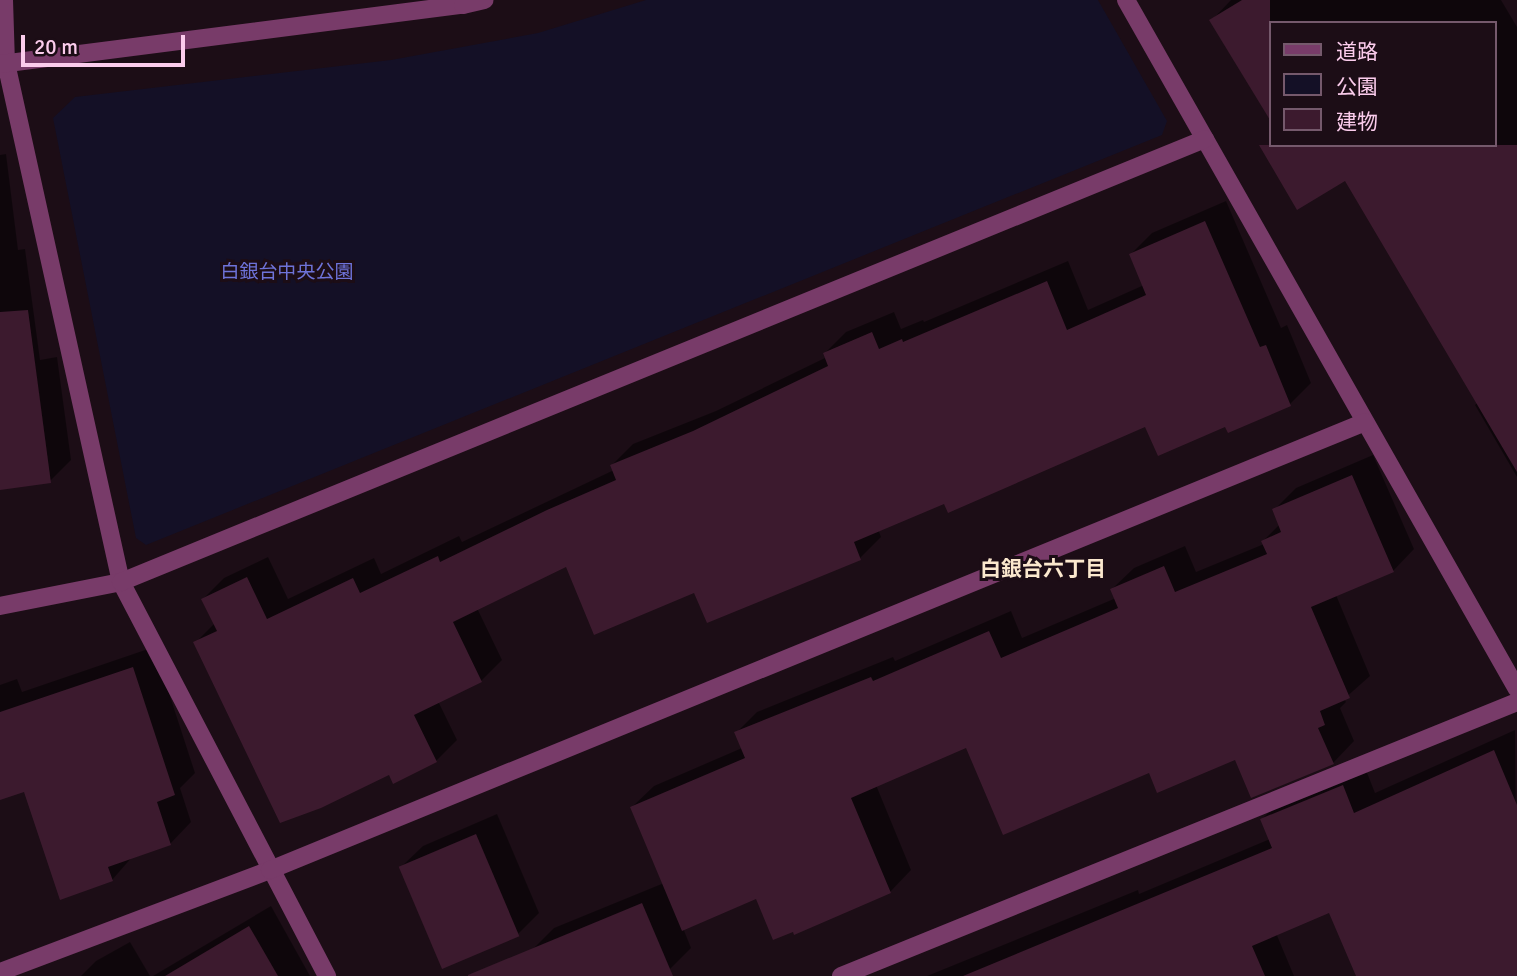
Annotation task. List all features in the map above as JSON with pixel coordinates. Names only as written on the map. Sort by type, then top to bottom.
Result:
[{"type":"street","points":[[4,0],[3,64],[121,582],[327,976]]},
{"type":"street","points":[[3,64],[463,5],[484,0]]},
{"type":"street","points":[[1126,0],[1517,689]]},
{"type":"street","points":[[0,606],[121,582],[1205,139]]},
{"type":"street","points":[[0,972],[270,870],[1365,422]]},
{"type":"street","points":[[841,976],[1517,702]]},
{"type":"green space","name":"白銀台中央公園","points":[[646,0],[1098,0],[1167,121],[1162,135],[146,545],[136,538],[53,118],[75,97],[391,60],[538,33]]},
{"type":"building","points":[[1242,0],[1270,0],[1268,117],[1209,20]]},
{"type":"building","points":[[1259,145],[1517,145],[1517,472],[1345,181],[1297,210]]},
{"type":"building","points":[[1205,221],[1260,347],[1266,345],[1291,406],[1228,433],[1225,427],[1158,456],[1145,427],[948,513],[944,504],[854,542],[861,560],[707,623],[694,593],[594,635],[566,567],[453,622],[482,682],[414,715],[437,762],[393,784],[389,775],[321,808],[280,823],[193,642],[217,631],[201,599],[247,577],[267,619],[353,578],[360,593],[438,556],[440,562],[616,480],[610,465],[693,431],[828,366],[823,353],[872,332],[879,349],[902,339],[903,342],[1047,281],[1067,330],[1146,295],[1129,254]]},
{"type":"building","points":[[28,310],[51,483],[0,490],[0,312]]},
{"type":"building","points":[[1352,475],[1394,572],[1311,607],[1350,698],[1320,711],[1325,725],[1318,728],[1334,764],[1251,798],[1235,760],[1157,793],[1149,773],[1003,835],[966,748],[851,798],[891,893],[794,935],[793,932],[773,940],[756,899],[682,931],[630,807],[745,758],[734,732],[871,677],[873,681],[989,631],[1001,658],[1118,608],[1110,589],[1164,566],[1175,592],[1267,554],[1261,541],[1281,532],[1272,509]]},
{"type":"building","points":[[133,667],[175,795],[157,802],[171,845],[108,867],[113,881],[60,900],[24,792],[0,800],[0,712]]},
{"type":"building","points":[[1494,750],[1517,805],[1517,976],[1356,976],[1329,913],[1252,946],[1265,976],[963,976],[1272,848],[1260,819],[1343,785],[1354,813]]},
{"type":"building","points":[[476,834],[519,936],[442,969],[399,867]]},
{"type":"building","points":[[642,903],[673,976],[468,976],[468,975]]},
{"type":"building","points":[[249,926],[278,976],[165,976]]},
{"type":"district","name":"白銀台六丁目","points":[[1043,569]]}]
